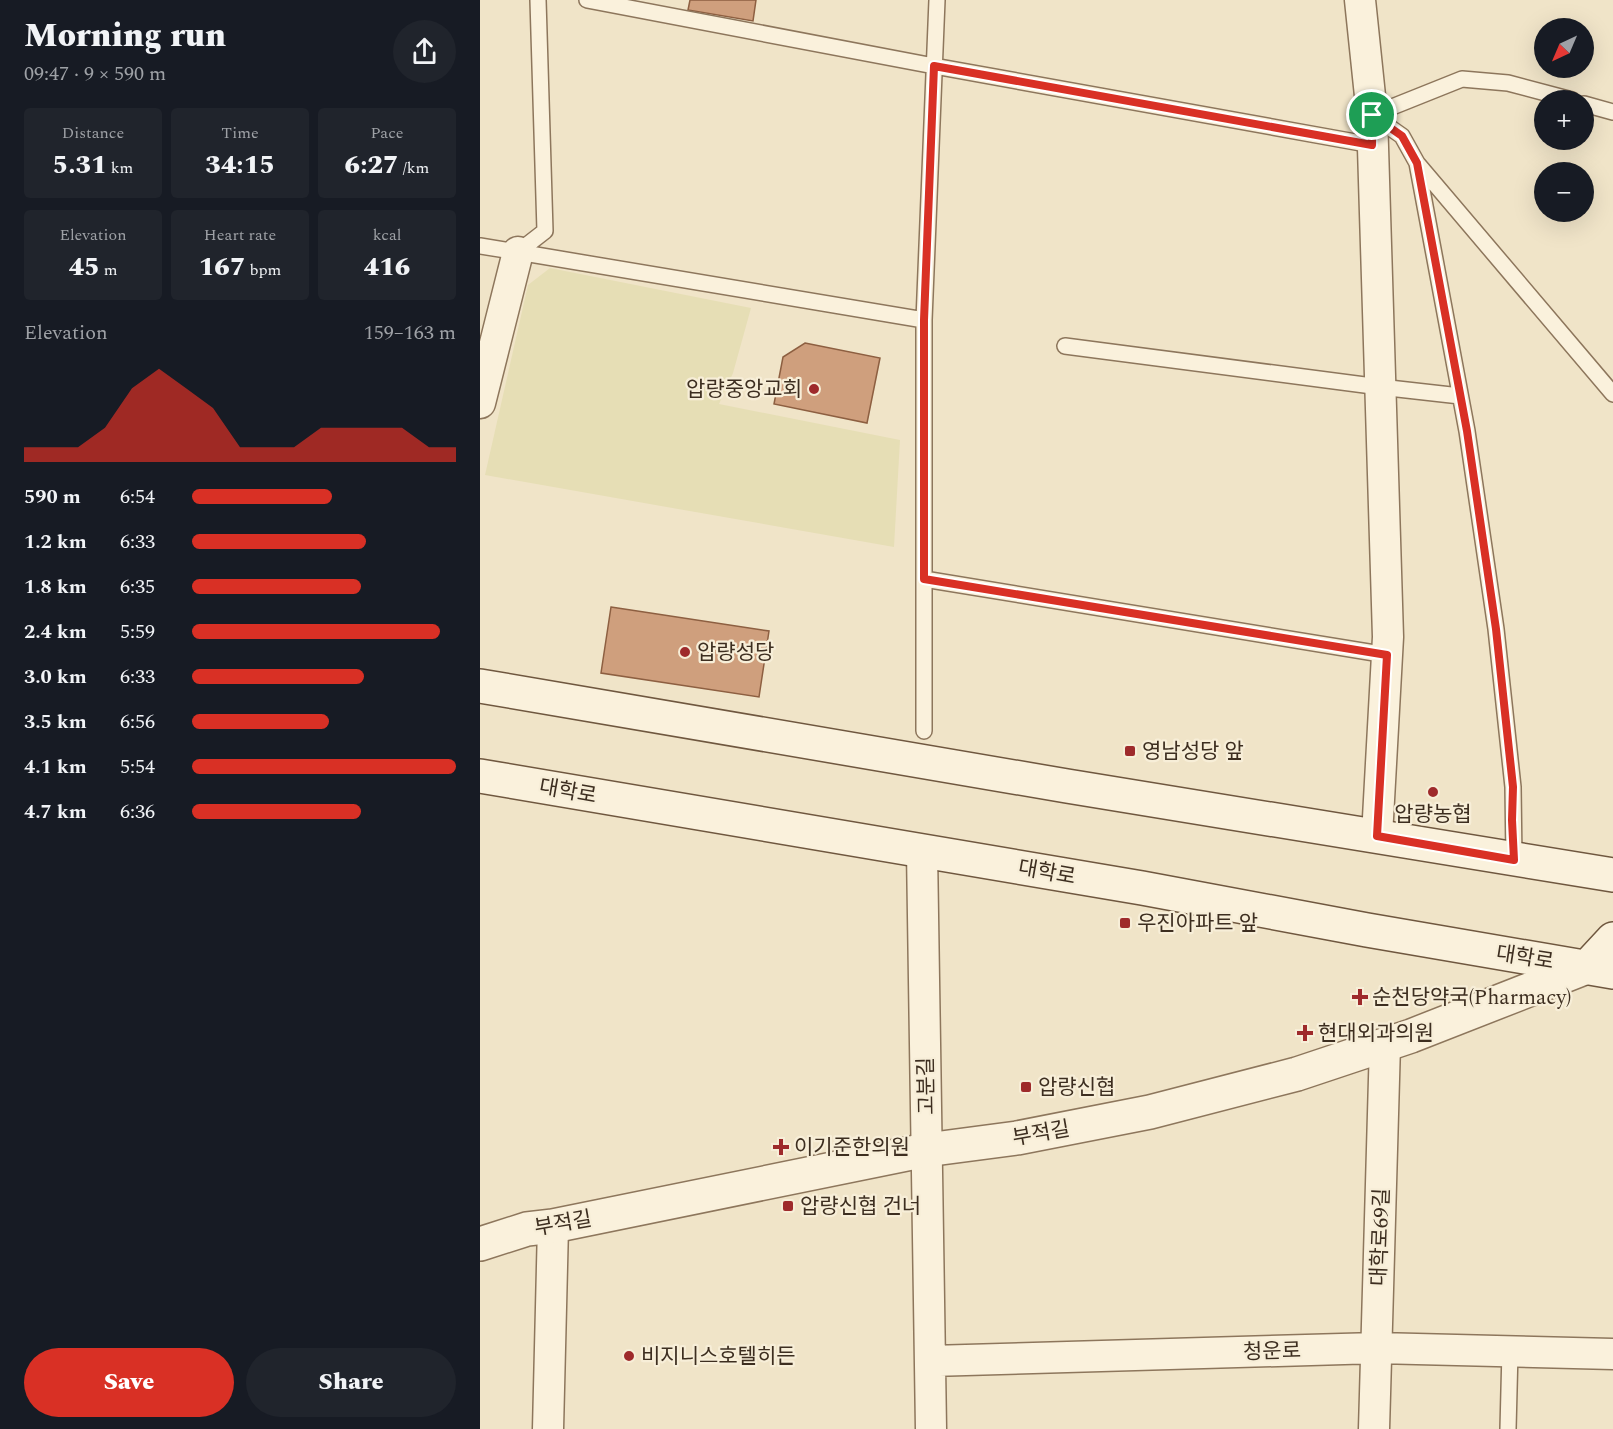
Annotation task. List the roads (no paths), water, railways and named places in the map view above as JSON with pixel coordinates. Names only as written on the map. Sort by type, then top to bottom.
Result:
[{"type":"main road","points":[[480,686],[1067,786],[1613,875]]},
{"type":"main road","name":"대학로","points":[[480,776],[1142,888],[1367,930],[1600,969]]},
{"type":"main road","points":[[1600,969],[1613,939]]},
{"type":"main road","name":"부적길","points":[[480,1244],[527,1229],[553,1226],[926,1150],[1017,1138],[1150,1112],[1297,1074],[1600,969]]},
{"type":"street","points":[[1360,0],[1372,115],[1388,637],[1377,836]]},
{"type":"street","points":[[480,403],[518,252]]},
{"type":"street","name":"고분길","points":[[922,851],[931,1429]]},
{"type":"street","name":"대학로69길","points":[[1374,1429],[1385,1044]]},
{"type":"street","points":[[548,1429],[553,1226]]},
{"type":"street","name":"청운로","points":[[931,1361],[1377,1348],[1613,1354]]},
{"type":"lane","points":[[518,252],[544,231],[538,0]]},
{"type":"lane","points":[[587,0],[934,66],[1372,145]]},
{"type":"lane","points":[[924,731],[924,320],[937,0]]},
{"type":"lane","points":[[1372,115],[1462,79],[1508,83],[1534,90]]},
{"type":"lane","points":[[1594,107],[1613,112]]},
{"type":"lane","points":[[1372,115],[1402,136],[1417,163],[1613,394]]},
{"type":"lane","points":[[1417,163],[1460,396],[1496,629],[1513,787],[1514,860]]},
{"type":"lane","points":[[480,246],[924,320]]},
{"type":"lane","points":[[1065,346],[1460,396]]},
{"type":"lane","points":[[924,579],[1387,655]]},
{"type":"lane","points":[[1508,1429],[1510,1351]]},
{"type":"place","name":"압량중앙교회","points":[[814,389]]},
{"type":"place","name":"압량성당","points":[[685,652]]},
{"type":"place","name":"영남성당 앞","points":[[1130,751]]},
{"type":"place","name":"압량농협","points":[[1433,792]]},
{"type":"place","name":"우진아파트 앞","points":[[1125,923]]},
{"type":"place","name":"순천당약국(Pharmacy)","points":[[1360,997]]},
{"type":"place","name":"현대외과의원","points":[[1305,1033]]},
{"type":"place","name":"압량신협","points":[[1026,1087]]},
{"type":"place","name":"이기준한의원","points":[[781,1147]]},
{"type":"place","name":"압량신협 건너","points":[[788,1206]]},
{"type":"place","name":"비지니스호텔히든","points":[[629,1356]]}]
